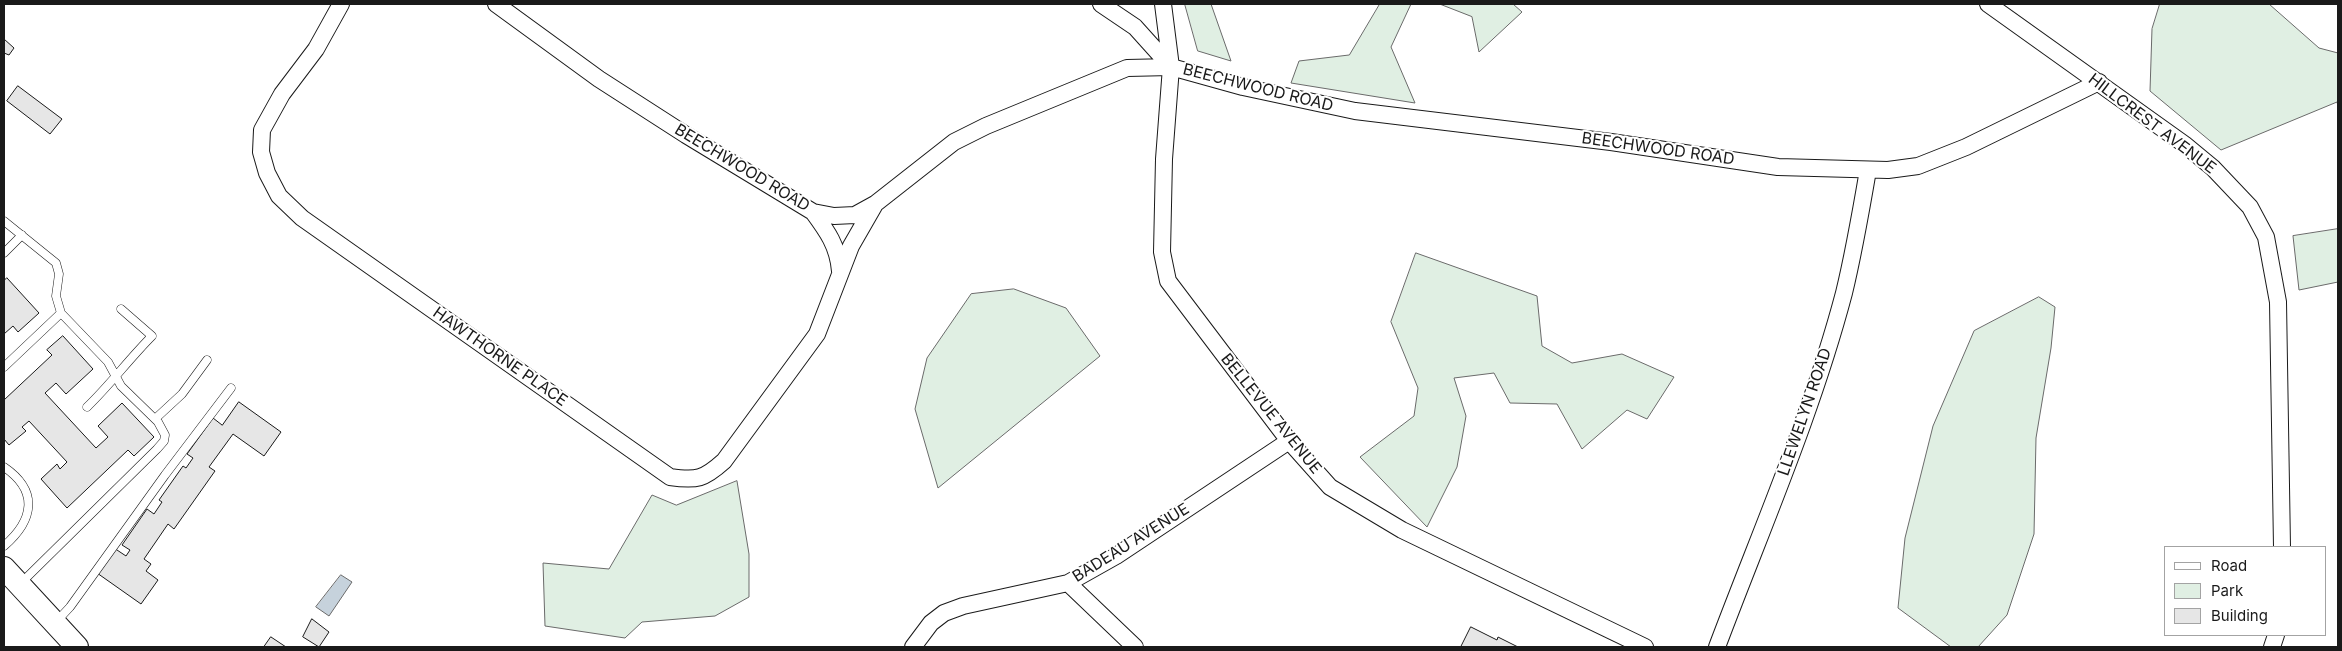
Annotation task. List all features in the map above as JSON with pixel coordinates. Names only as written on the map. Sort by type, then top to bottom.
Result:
[{"type":"street","name":"HAWTHORNE PLACE","points":[[341,4],[316,49],[282,94],[262,130],[261,152],[267,173],[279,196],[302,218],[670,477],[689,480],[708,475],[724,462],[817,334],[840,270],[851,246],[875,204]]},
{"type":"street","name":"BEECHWOOD ROAD","points":[[496,4],[600,79],[686,136],[813,212],[834,216],[856,215],[875,204],[954,142],[986,126],[1127,68],[1171,67],[1244,87],[1355,111],[1611,142],[1778,167],[1868,170],[1888,170],[1918,166],[1966,147],[2099,82]]},
{"type":"street","points":[[1102,4],[1134,27],[1171,67]]},
{"type":"street","name":"BELLEVUE AVENUE","points":[[1163,4],[1171,67],[1164,159],[1162,252],[1168,281],[1289,441],[1330,486],[1402,530],[1645,647]]},
{"type":"street","name":"HILLCREST AVENUE","points":[[1988,4],[2184,144],[2213,168],[2250,207],[2266,237],[2278,302],[2282,546]]},
{"type":"street","name":"LLEWELYN ROAD","points":[[1717,647],[1794,450],[1824,361],[1856,243],[1868,170]]},
{"type":"street","points":[[813,212],[834,242],[839,255],[840,270]]},
{"type":"street","name":"BADEAU AVENUE","points":[[913,647],[931,623],[944,613],[963,606],[1068,583],[1116,556],[1289,441]]},
{"type":"street","points":[[4,568],[77,647]]},
{"type":"street","points":[[1068,583],[1135,647]]},
{"type":"lane","points":[[4,221],[56,263],[60,274],[56,296],[61,313],[108,362],[121,386],[155,419],[166,435],[164,441],[19,585]]},
{"type":"lane","points":[[4,253],[22,235]]},
{"type":"lane","points":[[87,407],[152,336],[121,309]]},
{"type":"lane","points":[[4,368],[61,313]]},
{"type":"lane","points":[[155,419],[182,394],[207,360]]},
{"type":"lane","points":[[55,623],[70,607],[165,475],[231,388]]},
{"type":"lane","points":[[4,467],[16,475],[26,490],[29,501],[27,515],[20,530],[4,546]]},
{"type":"green space","points":[[1185,4],[1211,4],[1231,61],[1198,51]]},
{"type":"green space","points":[[1380,4],[1411,4],[1391,47],[1415,103],[1291,83],[1299,61],[1349,55]]},
{"type":"green space","points":[[1440,4],[1513,4],[1522,12],[1479,52],[1472,17]]},
{"type":"green space","points":[[2160,4],[2269,4],[2319,48],[2338,53],[2338,106],[2337,102],[2221,150],[2150,91],[2152,29]]},
{"type":"green space","points":[[2338,229],[2338,282],[2299,290],[2293,236]]},
{"type":"green space","points":[[1416,253],[1537,296],[1542,346],[1572,363],[1622,354],[1674,377],[1647,419],[1627,410],[1582,449],[1557,404],[1510,403],[1494,373],[1454,378],[1466,416],[1457,467],[1427,527],[1360,457],[1414,416],[1418,388],[1391,322]]},
{"type":"green space","points":[[1014,289],[1066,308],[1100,356],[938,488],[915,409],[927,358],[971,294]]},
{"type":"green space","points":[[2039,297],[2055,307],[2051,348],[2036,438],[2034,534],[2007,615],[1978,647],[1951,647],[1898,608],[1905,538],[1933,426],[1974,331]]},
{"type":"green space","points":[[737,481],[749,554],[749,597],[715,616],[642,622],[625,638],[545,626],[543,563],[609,569],[652,495],[676,505]]},
{"type":"shaded area","points":[[341,575],[352,582],[329,616],[316,607]]},
{"type":"building","points":[[4,39],[14,48],[9,55],[4,53]]},
{"type":"building","points":[[18,86],[62,119],[50,134],[7,101]]},
{"type":"building","points":[[7,278],[39,313],[18,332],[13,326],[4,334],[4,281]]},
{"type":"building","points":[[63,336],[93,369],[66,394],[56,383],[45,393],[96,448],[108,437],[98,426],[122,403],[154,437],[134,456],[128,450],[67,508],[41,479],[57,464],[60,469],[67,462],[29,421],[22,427],[26,431],[9,445],[4,439],[4,400],[52,355],[47,350]]},
{"type":"building","points":[[239,402],[281,432],[264,456],[233,434],[209,467],[215,471],[174,529],[168,524],[144,559],[151,564],[146,571],[158,580],[141,604],[97,573],[114,548],[126,556],[130,550],[122,545],[147,509],[154,514],[162,502],[159,500],[183,466],[186,468],[193,458],[187,454],[213,418],[222,425]]},
{"type":"building","points":[[312,619],[329,632],[319,647],[303,637]]},
{"type":"building","points":[[1471,627],[1497,640],[1498,637],[1518,647],[1461,647]]},
{"type":"building","points":[[271,637],[286,647],[264,647]]}]
